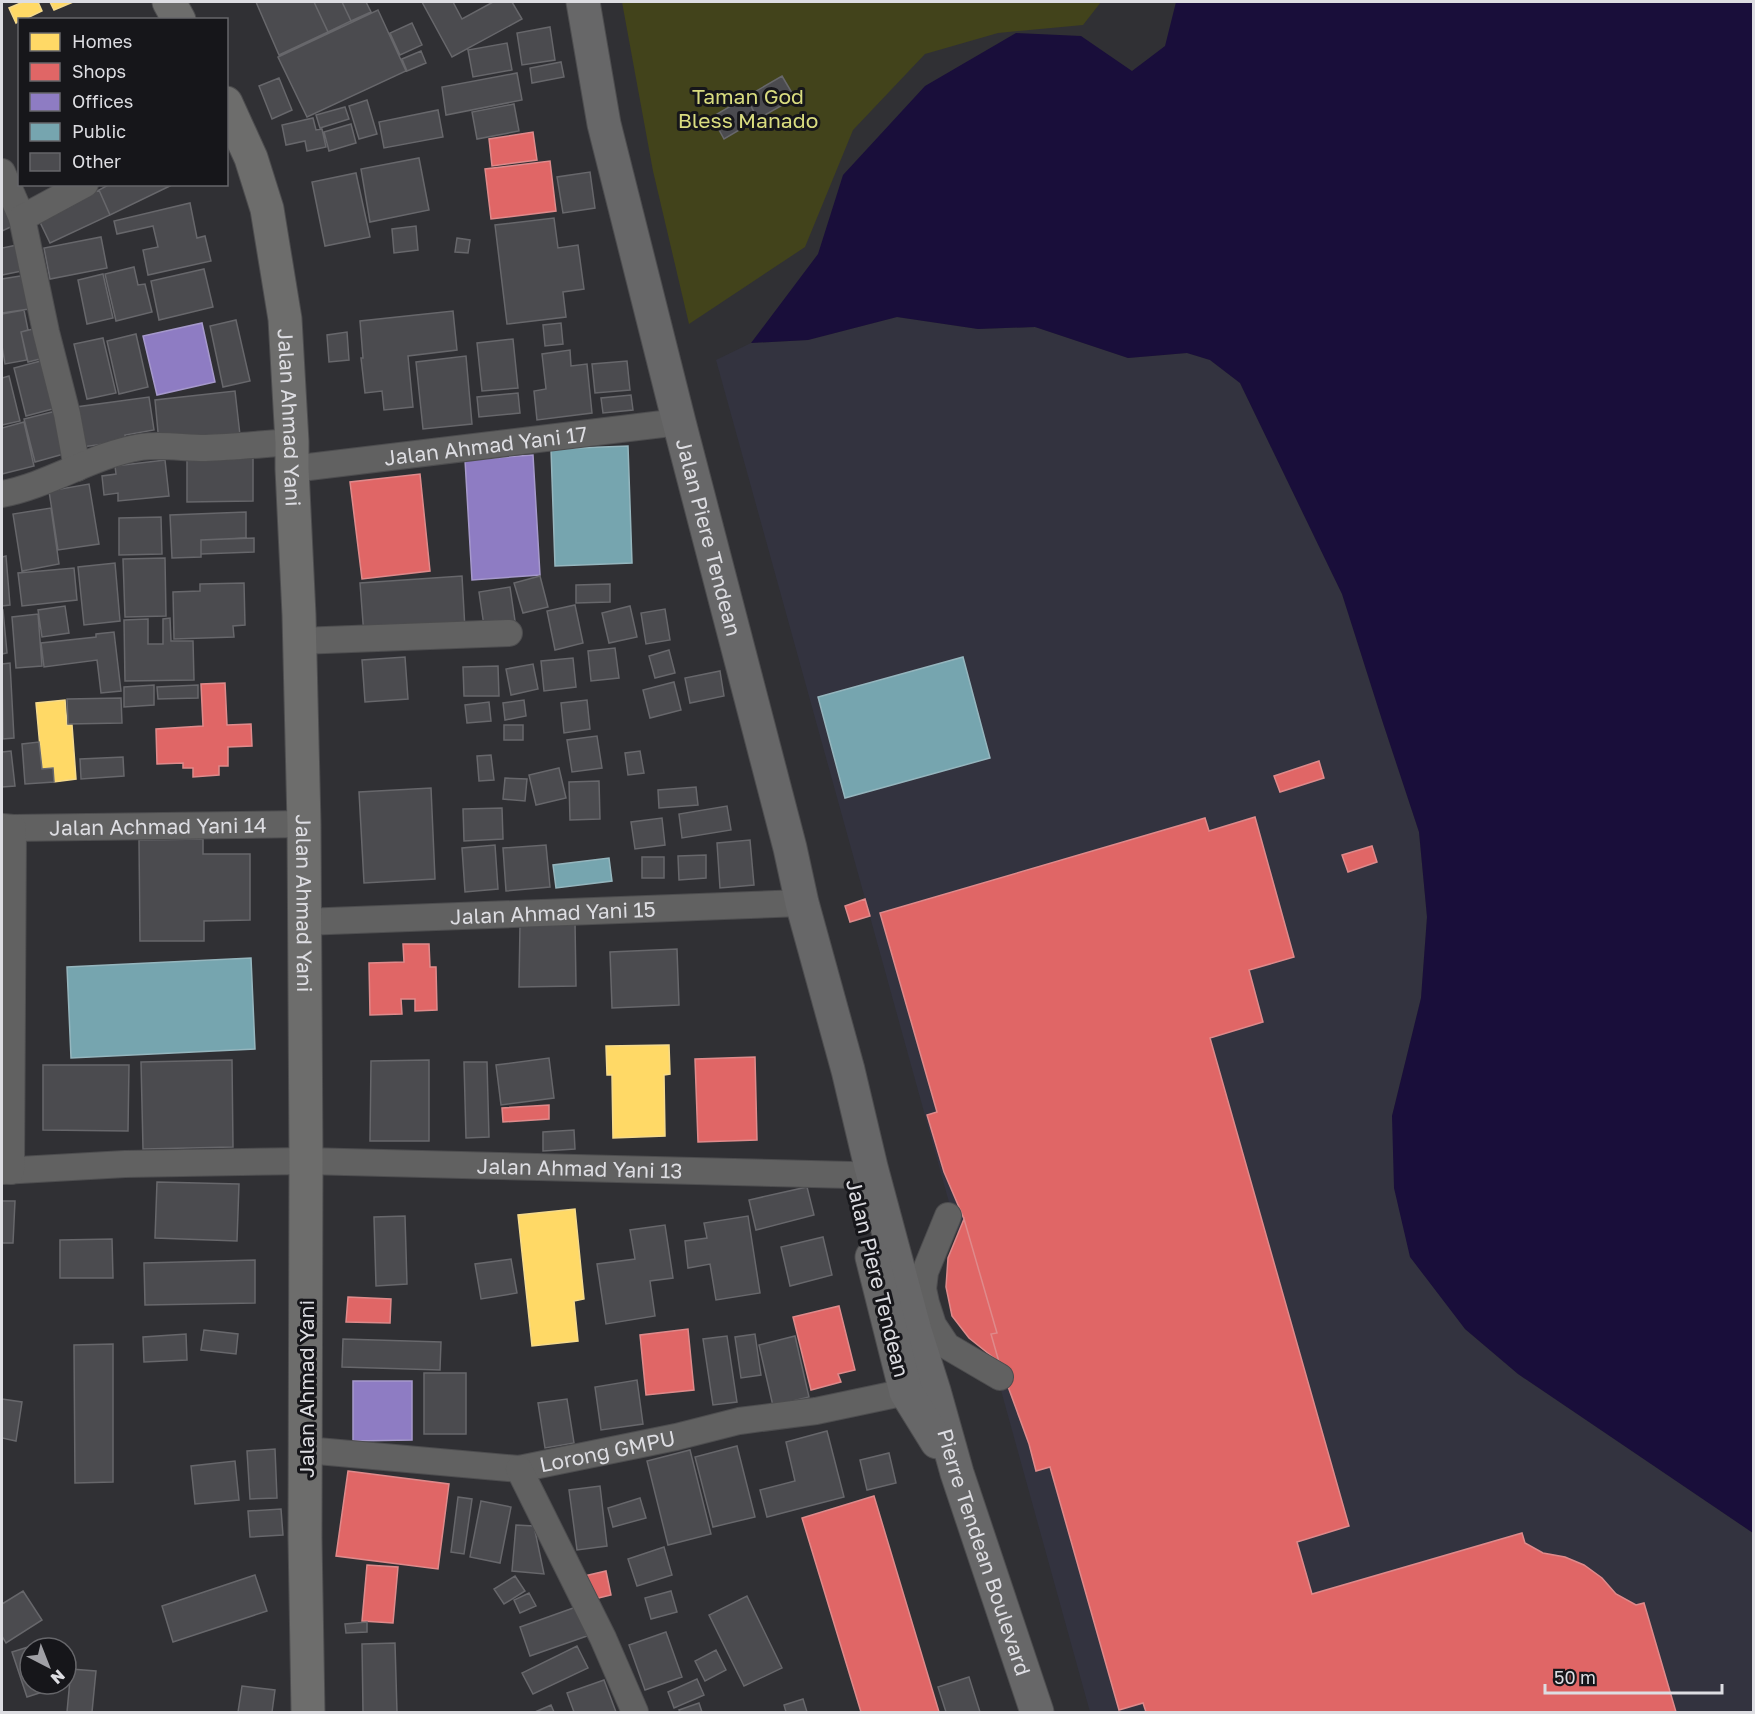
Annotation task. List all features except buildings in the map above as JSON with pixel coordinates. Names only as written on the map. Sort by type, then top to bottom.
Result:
[{"type":"highway","name":"Jalan Piere Tendean","points":[[583,2],[604,124],[790,848],[802,903],[848,1070],[915,1331],[923,1385]]},
{"type":"highway","name":"Jalan Piere Tendean","points":[[848,1070],[853,1144],[851,1175],[923,1385]]},
{"type":"highway","name":"Pierre Tendean Boulevard","points":[[923,1385],[957,1473],[1037,1713]]},
{"type":"main road","points":[[169,2],[178,18]]},
{"type":"main road","name":"Jalan Ahmad Yani","points":[[228,108],[251,158],[267,209],[285,319],[292,455],[304,824],[305,1539],[308,1713]]},
{"type":"street","points":[[2,172],[22,218],[46,332],[67,414],[77,468]]},
{"type":"street","points":[[22,218],[81,186]]},
{"type":"street","name":"Jalan Ahmad Yani 17","points":[[2,494],[22,490],[77,468],[141,447],[205,448],[292,455],[679,422]]},
{"type":"street","points":[[299,641],[509,633]]},
{"type":"street","name":"Jalan Achmad Yani 14","points":[[7,827],[304,824]]},
{"type":"street","points":[[6,1171],[7,827]]},
{"type":"street","name":"Jalan Ahmad Yani 15","points":[[303,922],[802,903]]},
{"type":"street","name":"Jalan Ahmad Yani 13","points":[[6,1171],[125,1164],[306,1161],[851,1175]]},
{"type":"street","points":[[948,1216],[925,1272],[923,1288],[926,1304],[933,1325],[947,1346],[1000,1377]]},
{"type":"street","points":[[894,1252],[912,1267],[925,1272]]},
{"type":"street","points":[[923,1385],[947,1346]]},
{"type":"street","name":"Lorong GMPU","points":[[306,1450],[519,1469],[665,1439],[739,1421],[816,1410],[923,1385]]},
{"type":"street","points":[[519,1469],[603,1638],[635,1713]]},
{"type":"shaded area","points":[[1176,2],[1753,2],[1753,1533],[1518,1374],[1465,1329],[1410,1257],[1394,1188],[1392,1116],[1421,998],[1427,917],[1419,832],[1342,594],[1240,383],[1210,360],[1187,353],[1128,358],[1035,327],[978,329],[897,317],[808,340],[751,343],[818,254],[843,175],[925,86],[1016,33],[1081,36],[1132,71],[1165,46]]},
{"type":"shaded area","points":[[897,317],[978,329],[1035,327],[1128,358],[1187,353],[1210,360],[1240,383],[1342,594],[1419,832],[1427,917],[1421,998],[1392,1116],[1465,1329],[1518,1374],[1753,1533],[1753,1712],[1090,1712],[716,360],[751,343],[808,340]]},
{"type":"green space","name":"Taman God Bless Manado","points":[[622,2],[1101,2],[1083,25],[998,33],[925,54],[853,130],[805,247],[689,324],[653,171]]}]
